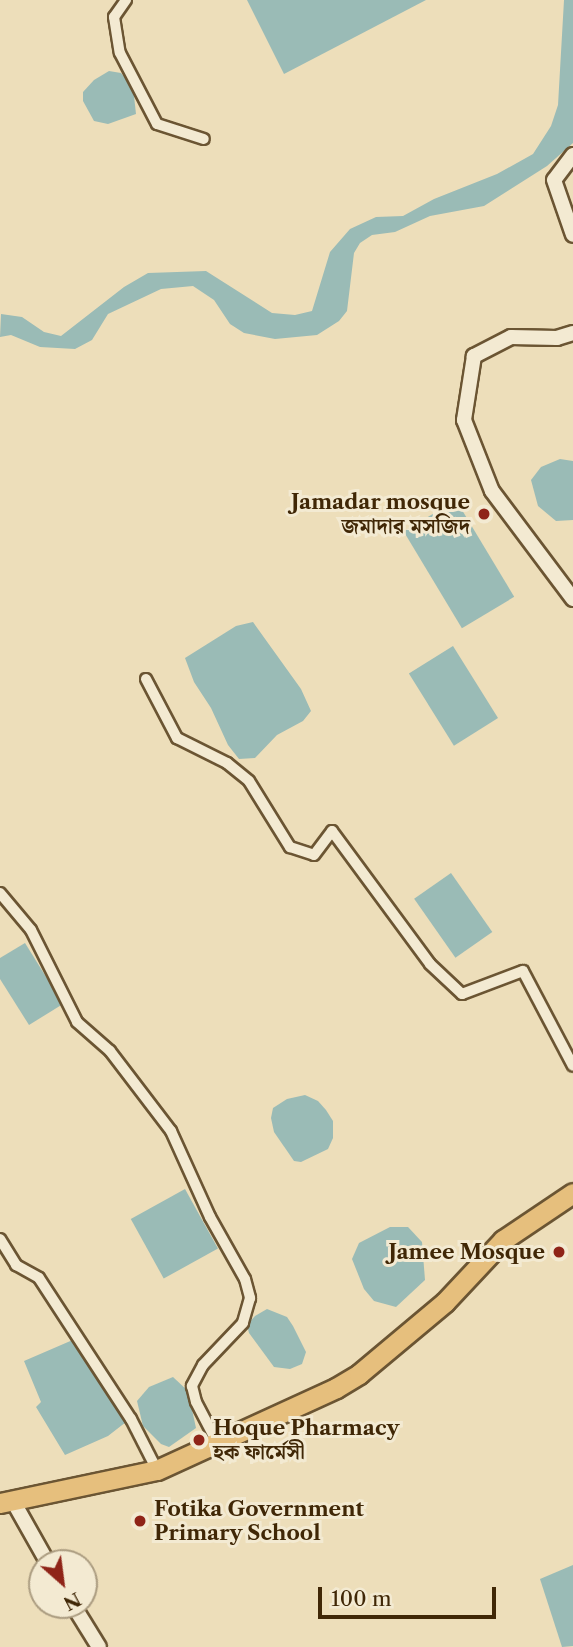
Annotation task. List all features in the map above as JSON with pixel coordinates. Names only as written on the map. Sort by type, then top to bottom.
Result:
[{"type":"highway","points":[[6,1502],[157,1471],[312,1401],[359,1374],[445,1302],[503,1240],[573,1193]]},
{"type":"street","points":[[126,0],[114,17],[120,53],[157,124],[204,139]]},
{"type":"street","points":[[573,155],[554,180],[573,235]]},
{"type":"street","points":[[573,333],[557,338],[511,337],[474,356],[464,420],[492,491],[573,599]]},
{"type":"street","points":[[146,679],[177,738],[227,763],[249,781],[290,847],[314,855],[332,831],[430,964],[463,994],[523,971],[573,1066]]},
{"type":"street","points":[[0,893],[31,930],[77,1023],[110,1051],[171,1131],[210,1217],[245,1279],[250,1298],[243,1323],[203,1365],[192,1386],[196,1402],[218,1444]]},
{"type":"street","points":[[0,1239],[16,1265],[39,1278],[131,1419],[157,1471]]},
{"type":"street","points":[[6,1502],[38,1549]]},
{"type":"street","points":[[82,1619],[99,1647]]},
{"type":"water","points":[[247,0],[426,0],[284,74]]},
{"type":"water","points":[[564,0],[573,0],[573,143],[547,166],[484,206],[430,216],[395,232],[372,235],[360,243],[354,253],[347,311],[339,321],[317,335],[275,339],[244,333],[230,324],[214,300],[193,286],[161,289],[108,314],[92,340],[75,349],[40,347],[11,335],[0,337],[1,314],[22,317],[44,332],[61,336],[124,287],[148,273],[206,271],[272,313],[295,315],[312,311],[330,252],[350,229],[376,217],[403,216],[434,199],[497,174],[533,154],[551,126],[558,105]]},
{"type":"water","points":[[109,71],[121,73],[133,87],[136,114],[108,124],[94,121],[83,101],[83,92],[94,80]]},
{"type":"water","points":[[560,459],[573,461],[573,520],[556,521],[538,506],[531,480],[541,467]]},
{"type":"water","points":[[456,500],[514,597],[462,628],[404,531]]},
{"type":"water","points":[[253,622],[301,689],[311,711],[303,721],[277,735],[255,758],[239,759],[228,745],[211,708],[194,682],[185,658],[236,626]]},
{"type":"water","points":[[453,646],[498,718],[454,746],[409,674]]},
{"type":"water","points":[[451,873],[492,932],[455,958],[414,899]]},
{"type":"water","points":[[25,943],[63,1004],[29,1025],[0,979],[0,958]]},
{"type":"water","points":[[305,1095],[318,1101],[326,1110],[333,1121],[333,1138],[328,1149],[301,1162],[294,1161],[274,1132],[271,1118],[273,1108],[287,1099]]},
{"type":"water","points":[[185,1189],[218,1248],[164,1279],[131,1219]]},
{"type":"water","points":[[390,1227],[408,1227],[422,1242],[425,1280],[396,1307],[374,1301],[364,1289],[352,1259],[359,1243]]},
{"type":"water","points":[[267,1309],[287,1317],[293,1326],[306,1352],[302,1364],[290,1369],[274,1367],[249,1333],[247,1325]]},
{"type":"water","points":[[75,1339],[126,1422],[108,1436],[65,1455],[36,1407],[41,1402],[24,1361]]},
{"type":"water","points":[[173,1377],[188,1391],[196,1428],[169,1447],[161,1444],[143,1426],[137,1401],[149,1387]]},
{"type":"water","points":[[573,1565],[573,1646],[562,1647],[540,1579]]},
{"type":"place","name":"Jamadar mosque জমাদার মসজিদ","points":[[484,514]]},
{"type":"place","name":"Jamee Mosque","points":[[559,1252]]},
{"type":"place","name":"Hoque Pharmacy হক ফার্মেসী","points":[[199,1440]]},
{"type":"place","name":"Fotika Government Primary School","points":[[140,1521]]}]
